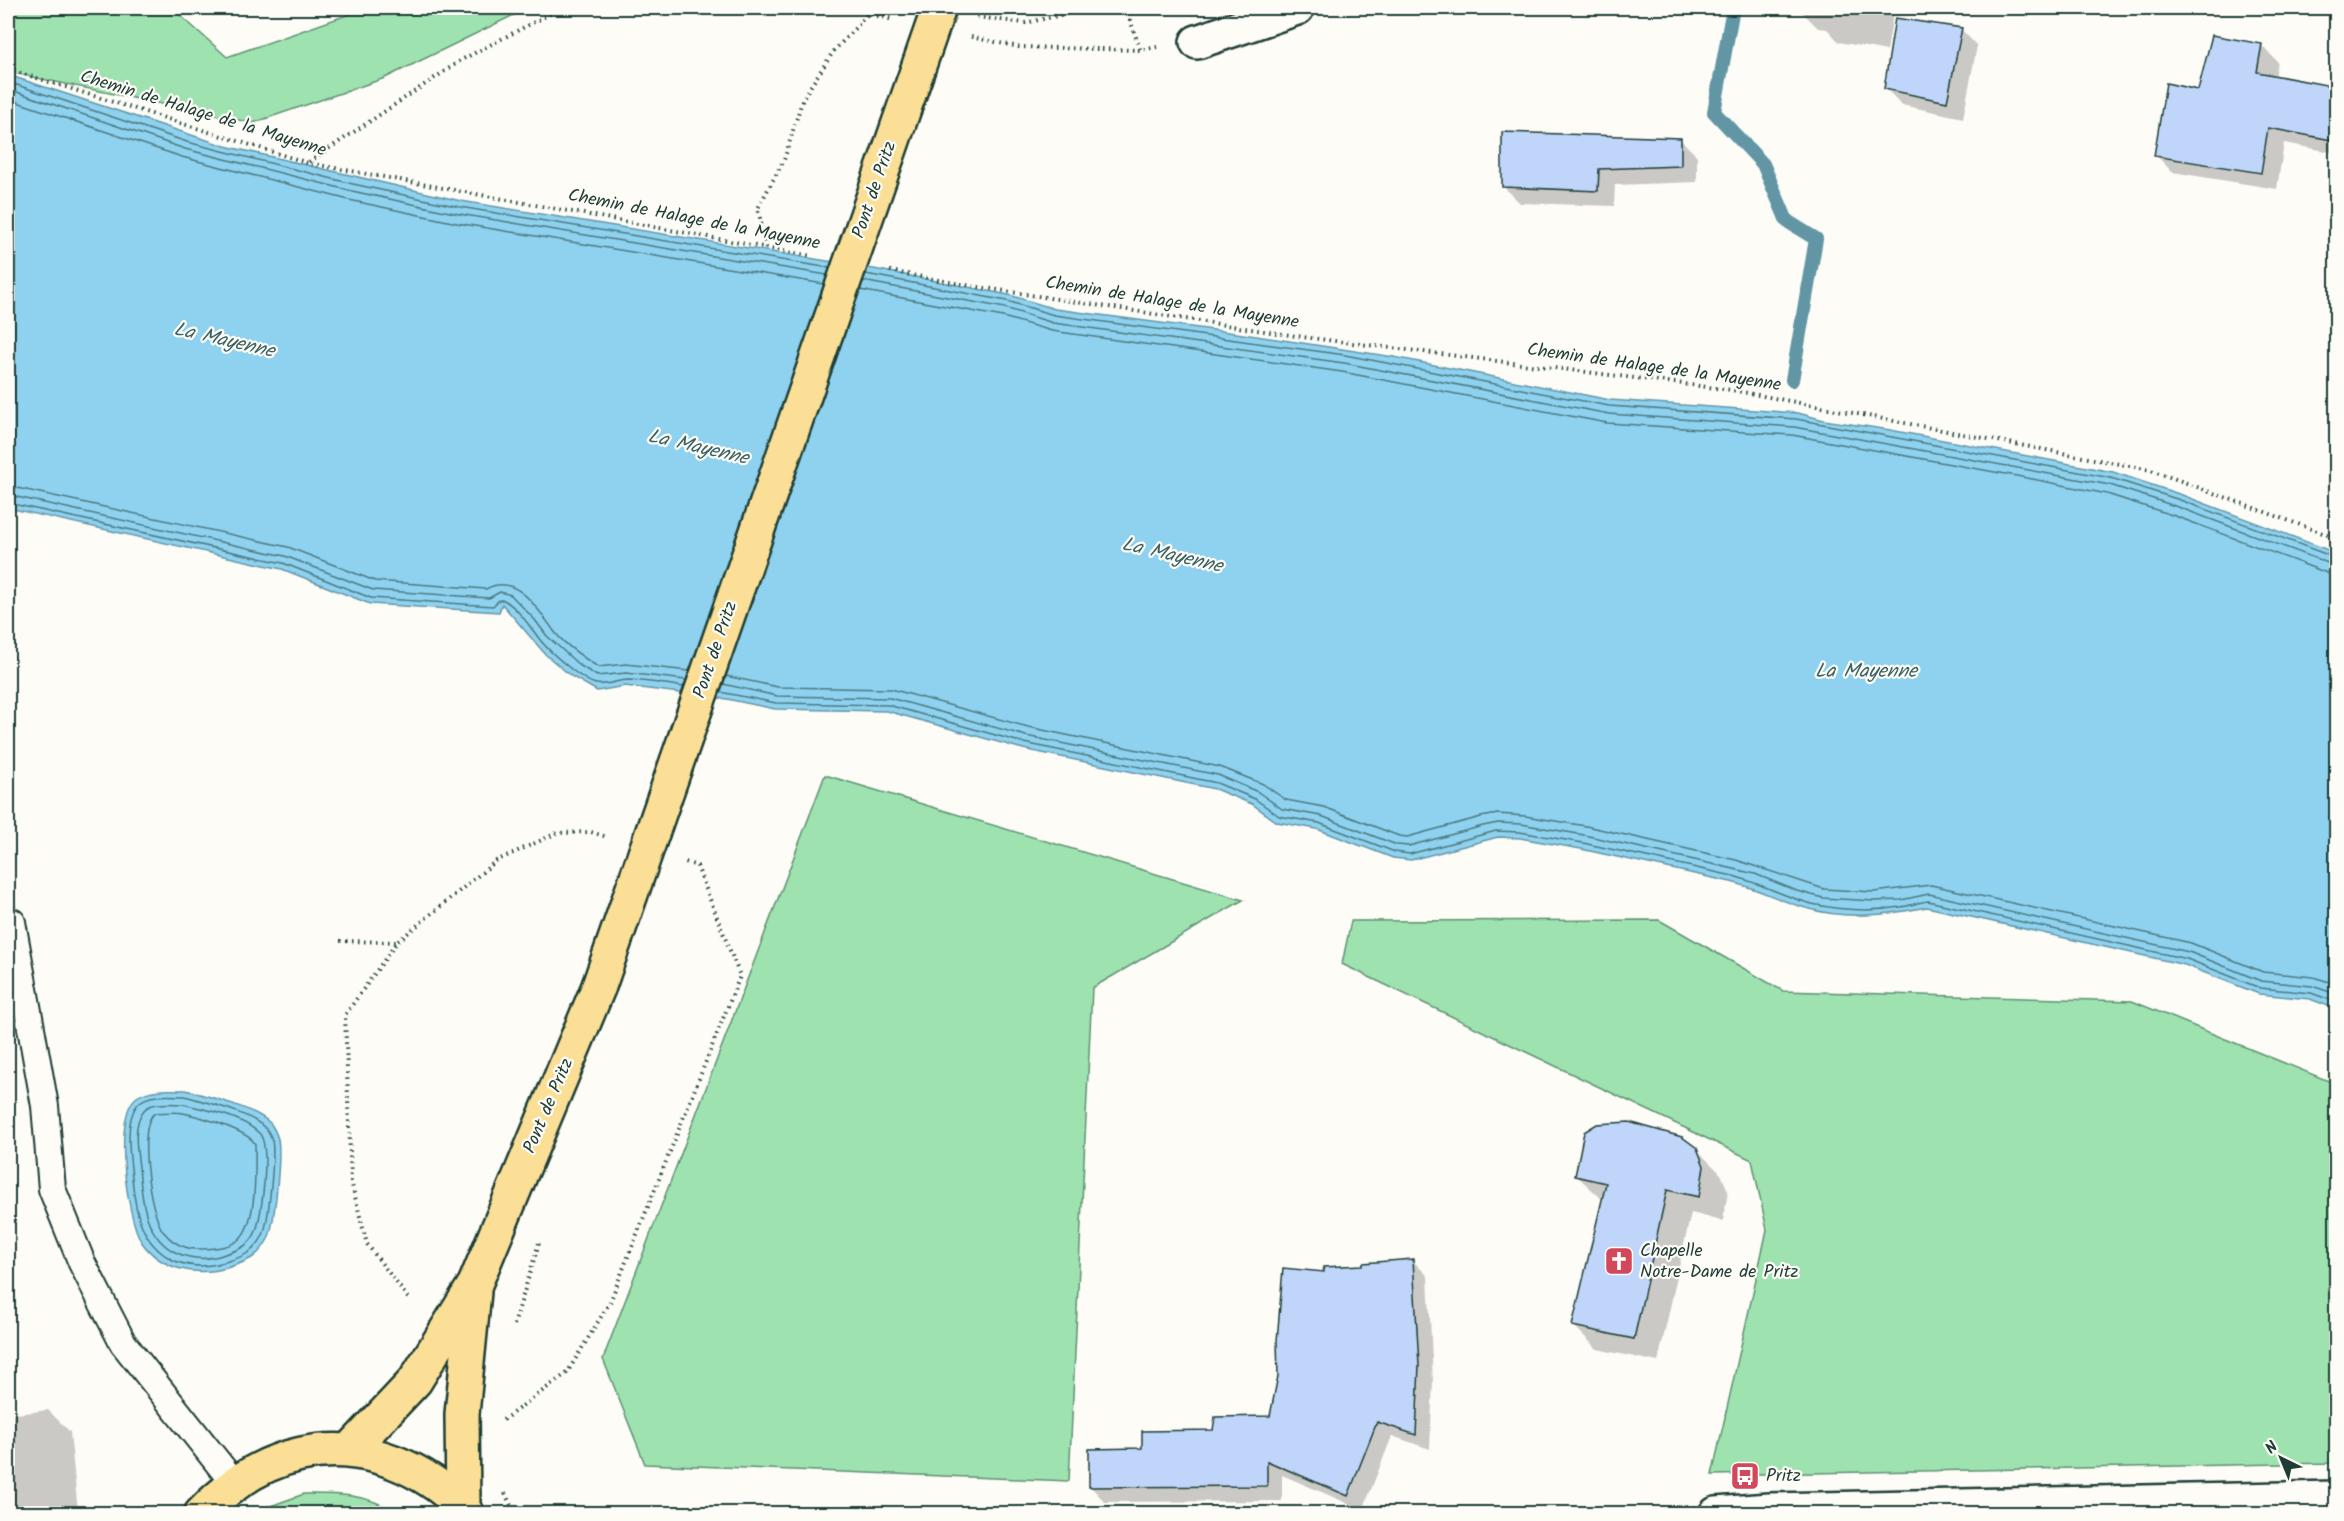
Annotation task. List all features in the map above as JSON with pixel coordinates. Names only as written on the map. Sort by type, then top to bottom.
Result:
[{"type":"main road","name":"Pont de Pritz","points":[[350,1450],[415,1381],[475,1284],[599,986],[939,8]]},
{"type":"main road","points":[[1197,42],[1297,8]]},
{"type":"main road","name":"Pont de Pritz","points":[[465,1511],[462,1414],[475,1284]]},
{"type":"main road","points":[[201,1514],[234,1483],[270,1463],[309,1452],[350,1450],[392,1460],[431,1479],[465,1511]]},
{"type":"main road","points":[[1716,1514],[1792,1509],[2337,1498]]},
{"type":"lane","points":[[12,922],[45,1106],[52,1189],[82,1263],[123,1343],[234,1483]]},
{"type":"path","points":[[308,163],[463,59],[561,8]]},
{"type":"path","points":[[854,8],[868,14],[903,22]]},
{"type":"path","points":[[1126,8],[1140,50]]},
{"type":"path","points":[[766,248],[758,208],[784,160],[803,98],[833,52],[868,14]]},
{"type":"path","points":[[961,34],[1019,47],[1140,50],[1197,42]]},
{"type":"path","name":"Chemin de Halage de la Mayenne","points":[[8,69],[308,163],[813,257]]},
{"type":"path","name":"Chemin de Halage de la Mayenne","points":[[884,270],[966,285],[1303,337],[1732,390],[2151,470],[2337,538]]},
{"type":"path","points":[[340,941],[397,942]]},
{"type":"path","points":[[511,1336],[541,1238]]},
{"type":"path","points":[[502,1487],[515,1514]]},
{"type":"green space","points":[[8,8],[172,8],[227,57],[367,8],[528,8],[385,78],[253,123],[8,72]]},
{"type":"green space","points":[[825,775],[1243,900],[1092,988],[1069,1481],[645,1464],[603,1359]]},
{"type":"green space","points":[[1659,920],[1783,991],[2132,1001],[2336,1084],[2336,1463],[1712,1475],[1767,1230],[1752,1160],[1342,964],[1351,921]]},
{"type":"green space","points":[[304,1494],[363,1498],[384,1506],[394,1513],[258,1513],[265,1508]]},
{"type":"water","name":"La Mayenne","points":[[8,75],[225,146],[461,201],[858,266],[1009,295],[1055,309],[1394,357],[1610,400],[1798,413],[1824,420],[1890,430],[2113,472],[2182,495],[2336,553],[2336,1009],[2310,999],[2259,994],[2185,965],[1927,907],[1866,915],[1821,912],[1731,882],[1520,838],[1498,837],[1411,860],[1393,858],[1317,829],[1277,822],[1252,804],[1215,789],[1023,749],[887,711],[775,709],[727,699],[625,686],[597,691],[571,676],[546,655],[502,604],[499,612],[370,604],[282,569],[8,508]]},
{"type":"water","points":[[186,1090],[253,1112],[270,1123],[278,1139],[277,1190],[268,1239],[252,1258],[218,1270],[181,1269],[159,1259],[149,1251],[141,1241],[136,1229],[127,1190],[124,1144],[125,1123],[129,1107],[137,1097],[148,1092]]},
{"type":"building","points":[[1895,18],[1962,28],[1947,102],[1884,89]]},
{"type":"building","points":[[2212,35],[2262,44],[2257,72],[2337,87],[2337,141],[2268,128],[2261,173],[2154,156],[2166,83],[2198,90]]},
{"type":"building","points":[[1502,132],[1681,138],[1681,166],[1599,169],[1598,191],[1502,187]]},
{"type":"building","name":"Chapelle Notre-Dame de Pritz","points":[[1629,1122],[1682,1137],[1697,1148],[1704,1166],[1699,1197],[1667,1190],[1634,1339],[1572,1326],[1606,1183],[1575,1176],[1584,1132],[1597,1124]]},
{"type":"building","points":[[1413,1259],[1419,1365],[1416,1435],[1377,1422],[1348,1496],[1267,1461],[1267,1486],[1089,1487],[1089,1449],[1142,1448],[1142,1431],[1213,1430],[1215,1417],[1270,1416],[1278,1376],[1277,1341],[1283,1268],[1324,1272],[1323,1267]]},
{"type":"waterway","points":[[1733,8],[1714,112],[1763,164],[1787,221],[1816,239],[1792,380]]},
{"type":"place","name":"Chapelle Notre-Dame de Pritz","points":[[1619,1261]]},
{"type":"place","name":"Pritz","points":[[1745,1476]]}]
